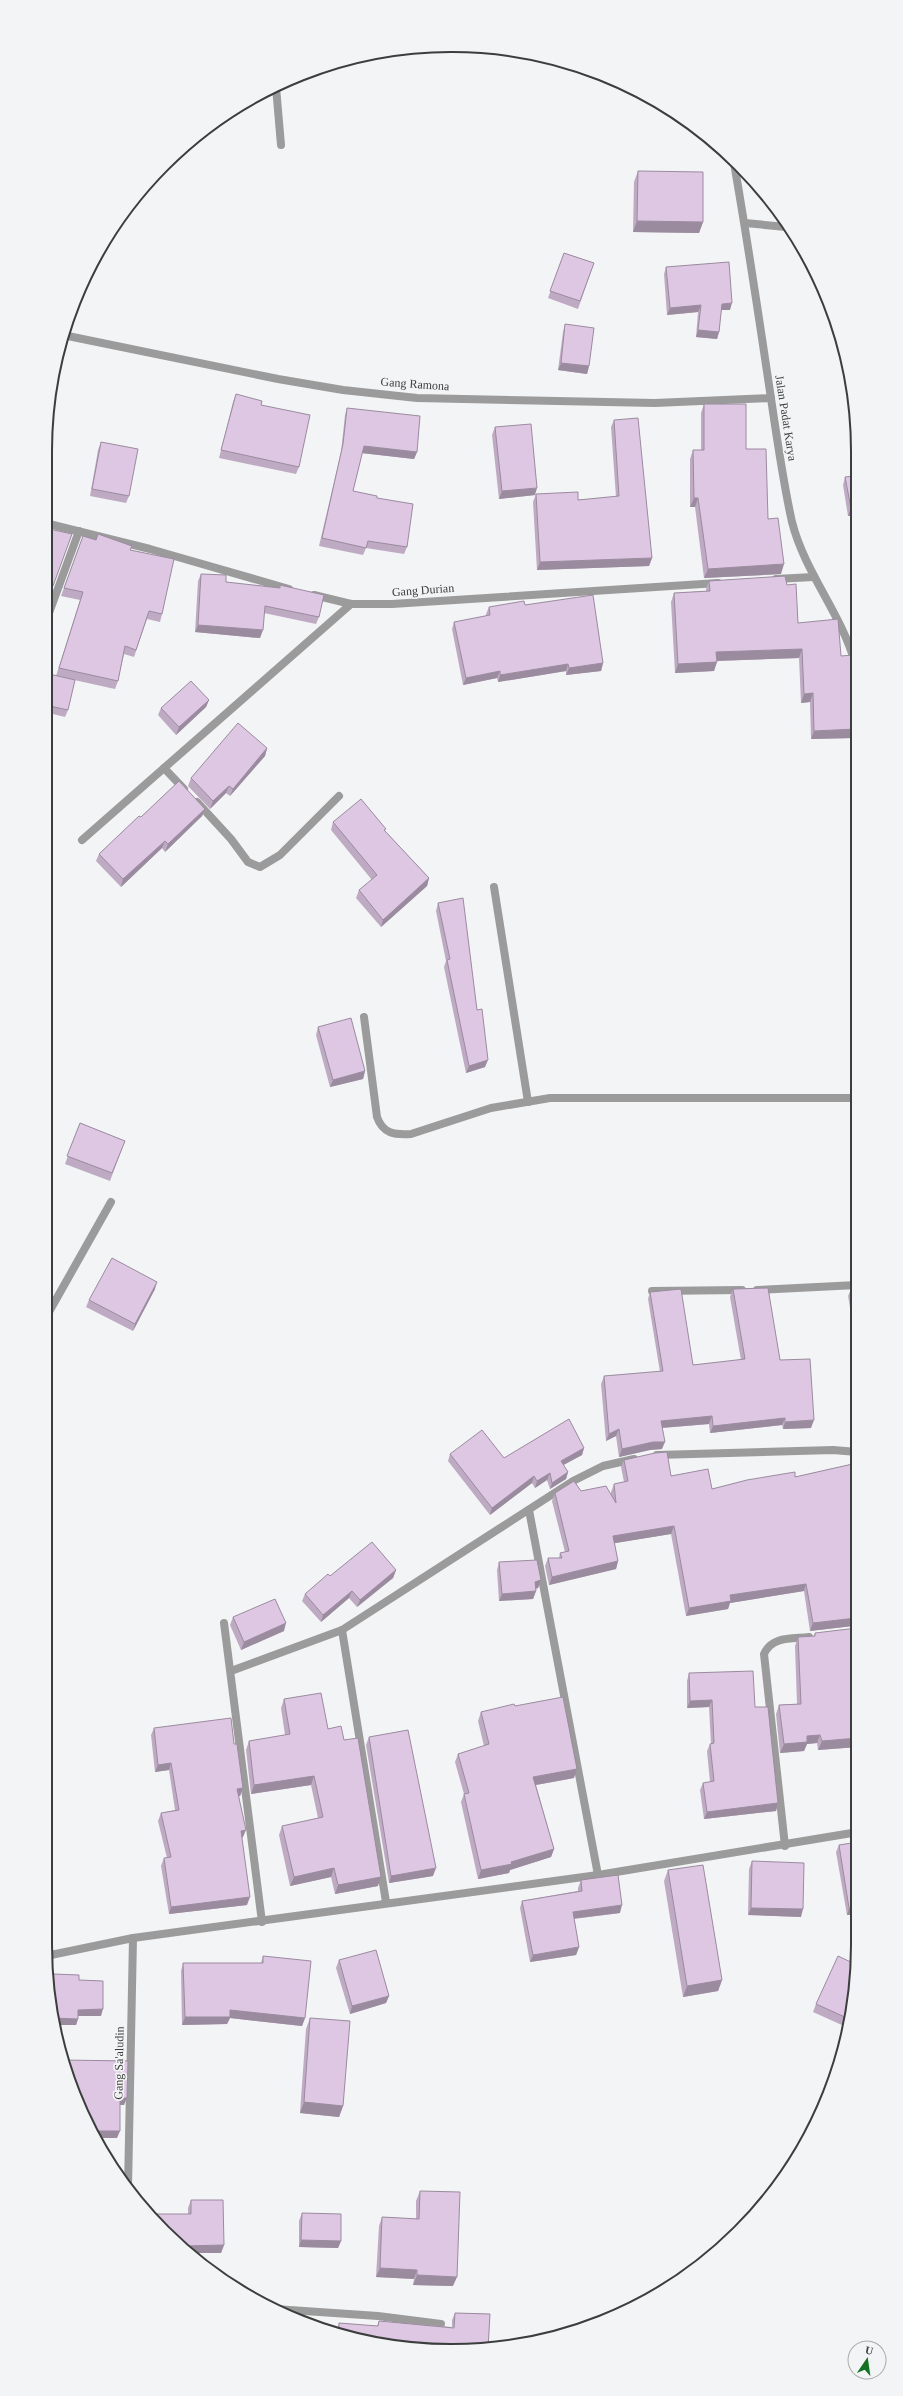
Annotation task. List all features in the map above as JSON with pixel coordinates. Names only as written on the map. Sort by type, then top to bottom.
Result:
[{"type":"street","points":[[276,92],[281,146]]},
{"type":"street","name":"Jalan Padat Karya","points":[[735,170],[745,222],[771,398],[793,524],[813,577],[835,613],[849,641],[851,648]]},
{"type":"street","points":[[745,222],[781,226]]},
{"type":"street","name":"Gang Ramona","points":[[69,336],[343,390],[417,398],[648,403],[771,398]]},
{"type":"street","name":"Gang Durian","points":[[52,525],[351,604],[392,604],[726,582]]},
{"type":"street","points":[[52,605],[79,531]]},
{"type":"street","points":[[766,580],[813,577]]},
{"type":"street","points":[[82,840],[351,604]]},
{"type":"street","points":[[164,768],[231,839],[248,862],[260,867],[280,855],[339,796]]},
{"type":"street","points":[[494,887],[528,1102]]},
{"type":"street","points":[[364,1017],[377,1117],[380,1126],[388,1132],[411,1134],[491,1108],[550,1098],[851,1098]]},
{"type":"street","points":[[52,1307],[111,1202]]},
{"type":"street","points":[[652,1291],[794,1290],[851,1285]]},
{"type":"street","points":[[231,1671],[342,1630],[573,1480],[602,1466],[647,1456],[833,1450],[851,1452]]},
{"type":"street","points":[[529,1510],[598,1875]]},
{"type":"street","points":[[224,1623],[262,1922]]},
{"type":"street","points":[[342,1630],[386,1902]]},
{"type":"street","points":[[784,1846],[764,1654],[767,1647],[774,1641],[820,1635]]},
{"type":"street","points":[[52,1955],[134,1938],[262,1922],[386,1902],[598,1875],[784,1846],[851,1833]]},
{"type":"street","name":"Gang Sa'aludin","points":[[128,2179],[134,1938]]},
{"type":"street","points":[[290,2310],[378,2316],[441,2324]]},
{"type":"building","points":[[638,171],[703,172],[703,222],[637,221]]},
{"type":"building","points":[[564,253],[594,263],[580,301],[550,291]]},
{"type":"building","points":[[729,262],[732,303],[722,304],[719,332],[698,330],[701,305],[670,308],[666,267]]},
{"type":"building","points":[[565,324],[594,328],[589,366],[561,363]]},
{"type":"building","points":[[236,394],[262,401],[261,405],[310,415],[299,467],[221,450]]},
{"type":"building","points":[[704,404],[746,404],[746,449],[766,449],[768,519],[778,518],[784,564],[708,569],[698,498],[694,498],[693,450],[704,450]]},
{"type":"building","points":[[347,408],[420,416],[417,452],[364,446],[353,491],[377,496],[377,498],[413,504],[407,547],[368,541],[366,548],[322,538],[343,444]]},
{"type":"building","points":[[638,418],[652,558],[540,562],[536,494],[578,492],[578,500],[619,496],[614,420]]},
{"type":"building","points":[[531,424],[537,488],[502,491],[495,427]]},
{"type":"building","points":[[101,442],[138,449],[129,496],[92,489]]},
{"type":"building","points":[[851,476],[851,508],[845,477]]},
{"type":"building","points":[[52,530],[72,534],[52,586]]},
{"type":"building","points":[[98,534],[132,546],[130,550],[174,559],[162,614],[149,611],[136,650],[125,646],[118,681],[59,668],[83,592],[64,588],[83,536],[96,540]]},
{"type":"building","points":[[201,574],[226,575],[226,582],[280,588],[280,585],[324,595],[319,617],[265,606],[263,630],[198,625]]},
{"type":"building","points":[[785,576],[787,585],[796,584],[798,623],[838,619],[841,656],[851,655],[851,729],[814,731],[813,693],[804,694],[802,649],[716,652],[717,662],[678,664],[674,593],[710,591],[709,581]]},
{"type":"building","points":[[593,595],[603,663],[569,668],[568,664],[500,675],[500,671],[466,678],[454,622],[490,615],[489,607],[524,601],[525,605]]},
{"type":"building","points":[[52,675],[75,680],[68,710],[52,707]]},
{"type":"building","points":[[191,681],[209,700],[179,727],[161,708]]},
{"type":"building","points":[[238,723],[267,748],[233,789],[229,786],[213,801],[191,778]]},
{"type":"building","points":[[179,781],[205,809],[168,844],[165,841],[123,879],[99,854]]},
{"type":"building","points":[[361,799],[386,829],[384,830],[429,878],[383,920],[359,890],[377,875],[333,822]]},
{"type":"building","points":[[463,898],[477,1010],[482,1009],[488,1060],[469,1066],[447,960],[450,959],[438,903]]},
{"type":"building","points":[[351,1018],[365,1071],[333,1080],[318,1027]]},
{"type":"building","points":[[80,1123],[125,1141],[112,1173],[67,1156]]},
{"type":"building","points":[[112,1258],[157,1282],[135,1324],[89,1300]]},
{"type":"building","points":[[768,1288],[780,1360],[810,1359],[814,1420],[785,1422],[785,1418],[713,1426],[712,1416],[661,1421],[665,1442],[653,1442],[622,1449],[619,1429],[609,1434],[604,1376],[663,1371],[650,1292],[681,1289],[693,1365],[745,1359],[733,1289]]},
{"type":"building","points":[[569,1419],[584,1448],[561,1461],[568,1472],[552,1483],[550,1473],[537,1481],[534,1476],[492,1508],[450,1454],[482,1430],[504,1458]]},
{"type":"building","points":[[667,1452],[671,1476],[708,1469],[712,1489],[747,1480],[795,1472],[795,1477],[851,1464],[851,1619],[813,1623],[806,1584],[730,1595],[731,1601],[689,1608],[674,1526],[613,1536],[618,1561],[552,1577],[548,1558],[562,1558],[560,1553],[569,1551],[555,1493],[574,1481],[581,1491],[606,1486],[616,1503],[614,1484],[628,1481],[624,1460],[655,1453]]},
{"type":"building","points":[[372,1542],[396,1570],[360,1600],[352,1591],[323,1615],[305,1594],[328,1574],[330,1576]]},
{"type":"building","points":[[537,1560],[541,1580],[535,1582],[536,1591],[502,1594],[499,1562]]},
{"type":"building","points":[[275,1599],[286,1623],[244,1642],[233,1617]]},
{"type":"building","points":[[851,1629],[851,1739],[822,1741],[820,1735],[807,1736],[807,1742],[784,1744],[779,1705],[801,1704],[798,1637],[815,1636],[815,1633]]},
{"type":"building","points":[[753,1671],[755,1707],[768,1707],[778,1803],[707,1812],[703,1783],[714,1781],[710,1744],[714,1743],[712,1700],[690,1701],[689,1673]]},
{"type":"building","points":[[321,1693],[328,1729],[341,1726],[344,1740],[358,1738],[381,1877],[338,1885],[334,1868],[294,1877],[282,1826],[323,1817],[314,1776],[254,1785],[249,1741],[290,1734],[284,1699]]},
{"type":"building","points":[[563,1697],[577,1769],[533,1777],[554,1849],[511,1862],[512,1864],[481,1870],[464,1794],[469,1793],[458,1754],[489,1744],[481,1712],[514,1704],[515,1706]]},
{"type":"building","points":[[231,1718],[234,1744],[237,1744],[243,1788],[237,1789],[246,1830],[241,1831],[250,1897],[171,1907],[164,1858],[171,1857],[161,1813],[179,1810],[171,1763],[158,1765],[154,1728]]},
{"type":"building","points":[[408,1730],[436,1868],[391,1876],[369,1737]]},
{"type":"building","points":[[851,1843],[851,1908],[849,1908],[839,1845]]},
{"type":"building","points":[[752,1861],[804,1863],[803,1909],[751,1908]]},
{"type":"building","points":[[703,1865],[722,1980],[687,1986],[668,1870]]},
{"type":"building","points":[[618,1875],[622,1905],[573,1912],[579,1947],[533,1955],[522,1901],[582,1891],[581,1880]]},
{"type":"building","points":[[376,1950],[389,1996],[352,2006],[339,1960]]},
{"type":"building","points":[[263,1956],[311,1961],[305,2018],[230,2010],[230,2017],[185,2017],[183,1963],[263,1963]]},
{"type":"building","points":[[838,1956],[850,1962],[848,1997],[844,2017],[816,2004]]},
{"type":"building","points":[[53,1974],[79,1975],[79,1980],[103,1981],[103,2009],[78,2010],[78,2019],[59,2018],[55,1997]]},
{"type":"building","points":[[310,2018],[350,2021],[343,2106],[304,2102]]},
{"type":"building","points":[[69,2060],[128,2061],[127,2098],[120,2098],[120,2131],[99,2131],[82,2097]]},
{"type":"building","points":[[420,2191],[460,2192],[457,2277],[417,2275],[417,2270],[380,2268],[382,2217],[419,2219]]},
{"type":"building","points":[[191,2200],[223,2200],[224,2245],[189,2246],[157,2214],[191,2214]]},
{"type":"building","points":[[302,2213],[341,2214],[341,2241],[301,2240]]},
{"type":"building","points":[[455,2313],[490,2314],[488,2342],[478,2343],[452,2344],[399,2341],[339,2327],[339,2323],[378,2326],[379,2321],[454,2328]]}]
